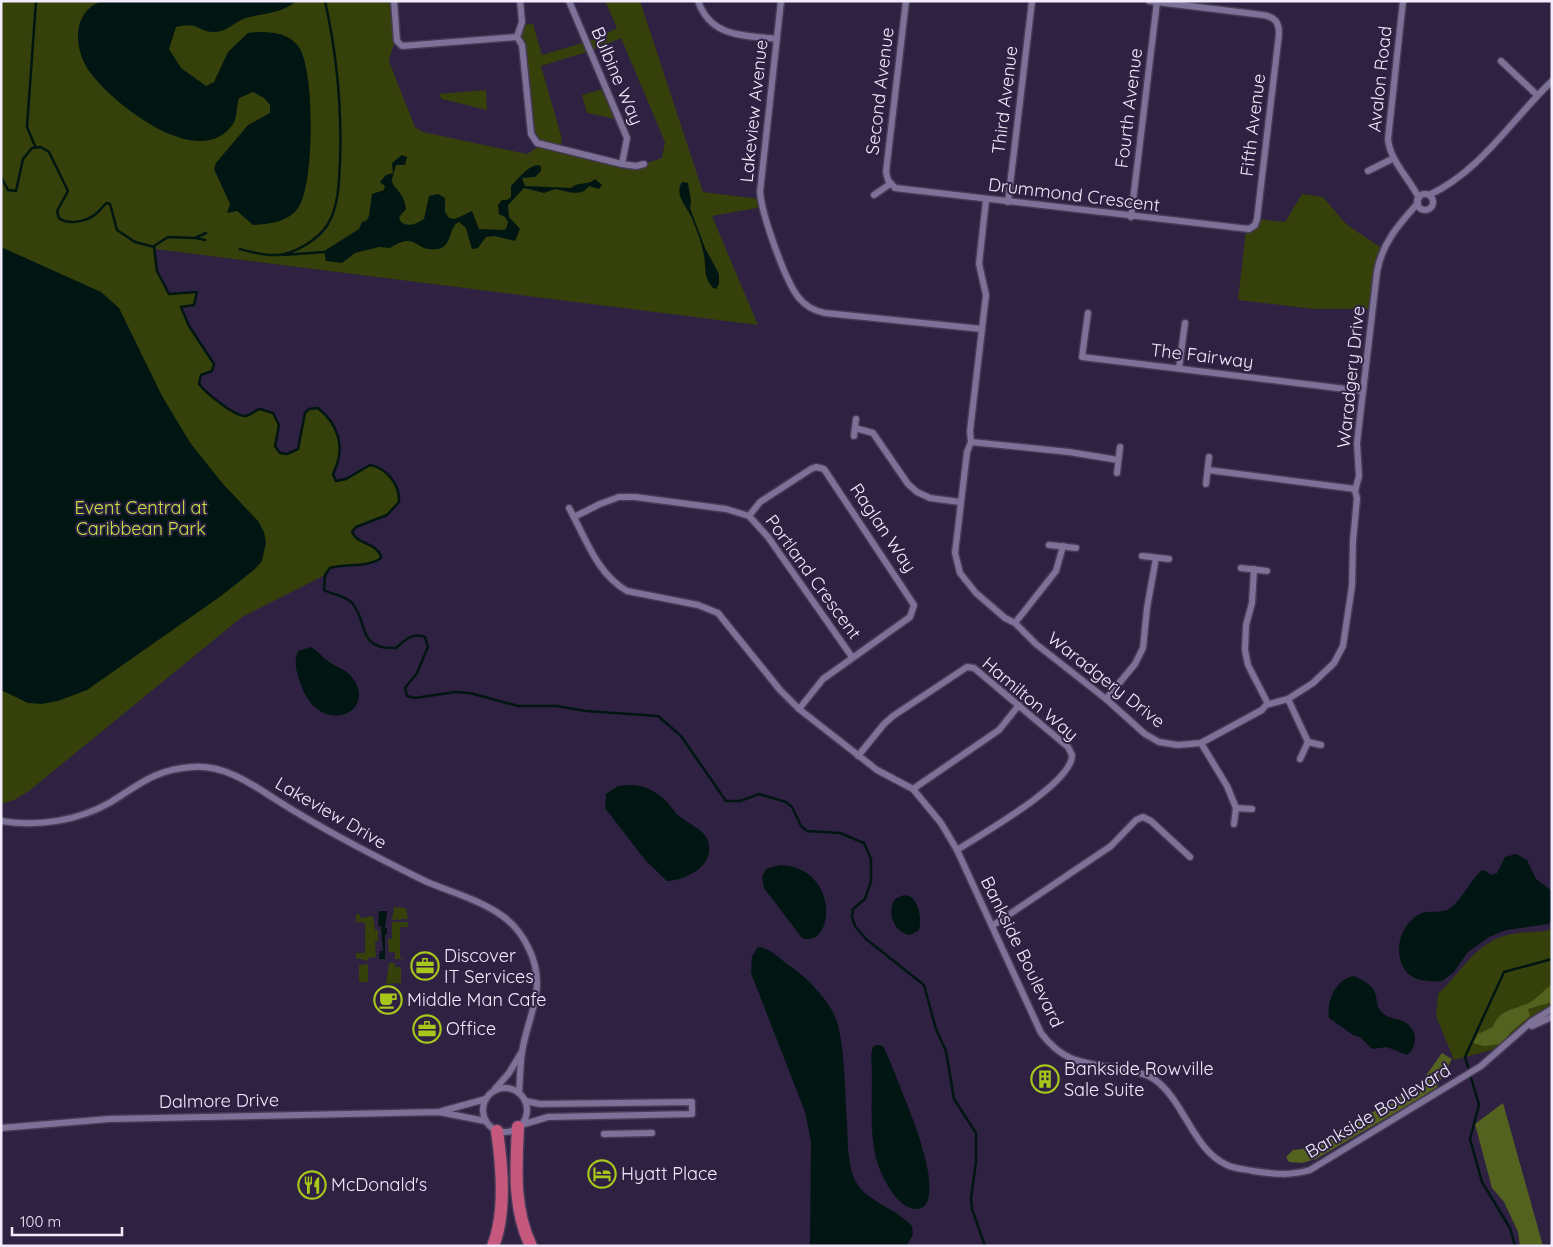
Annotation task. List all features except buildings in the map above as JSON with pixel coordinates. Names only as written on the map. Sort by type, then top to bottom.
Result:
[{"type":"highway","points":[[520,1126],[518,1202],[523,1226],[531,1246]]},
{"type":"highway","points":[[493,1246],[500,1220],[501,1163],[498,1131]]},
{"type":"street","points":[[394,1],[397,41],[402,46],[517,38]]},
{"type":"street","points":[[517,38],[522,22],[520,1]]},
{"type":"street","name":"Bulbine Way","points":[[569,1],[627,138],[622,164]]},
{"type":"street","points":[[698,1],[706,18],[720,29],[736,34],[777,39]]},
{"type":"street","name":"Lakeview Avenue","points":[[782,1],[760,192],[766,222],[797,296],[811,308],[825,314],[982,329]]},
{"type":"street","name":"Second Avenue","points":[[890,184],[886,172],[906,1]]},
{"type":"street","name":"Third Avenue","points":[[1008,202],[1032,1]]},
{"type":"street","points":[[1149,1],[1157,2]]},
{"type":"street","name":"Avalon Road","points":[[1403,1],[1388,134],[1389,147],[1394,158],[1411,182],[1423,209]]},
{"type":"street","name":"Fifth Avenue","points":[[1157,2],[1263,15],[1273,18],[1279,28],[1255,225]]},
{"type":"street","name":"Fourth Avenue","points":[[1131,217],[1157,2]]},
{"type":"street","points":[[517,38],[522,45],[533,141],[622,164],[636,166],[644,164]]},
{"type":"street","points":[[1501,61],[1537,95]]},
{"type":"street","points":[[1433,202],[1443,189],[1469,168],[1552,81]]},
{"type":"street","points":[[1368,171],[1394,158]]},
{"type":"street","name":"Avalon Road","points":[[1411,182],[1427,194],[1433,202]]},
{"type":"street","points":[[874,195],[890,184]]},
{"type":"street","name":"Drummond Crescent","points":[[890,184],[899,189],[1241,230],[1249,229],[1255,225]]},
{"type":"street","points":[[1427,194],[1443,189]]},
{"type":"street","name":"Waradgery Drive","points":[[986,200],[979,254],[986,295],[970,431],[971,442],[967,452],[955,553],[960,573],[976,593],[1005,618],[1015,623],[1036,644],[1106,699],[1125,718],[1151,738],[1178,745],[1201,743],[1262,710],[1268,704],[1288,699],[1325,674],[1334,663],[1343,646],[1352,586],[1353,541],[1357,498],[1355,489],[1359,480],[1357,443],[1380,258],[1388,240],[1418,201],[1427,194]]},
{"type":"street","name":"Waradgery Drive","points":[[1407,216],[1430,208],[1433,202]]},
{"type":"street","name":"The Fairway","points":[[1088,313],[1082,357],[1362,391]]},
{"type":"street","points":[[1179,368],[1185,323]]},
{"type":"street","points":[[854,436],[856,419]]},
{"type":"street","points":[[855,428],[866,430],[872,434],[908,484],[917,492],[930,498],[960,502]]},
{"type":"street","points":[[971,442],[1118,460]]},
{"type":"street","points":[[1117,473],[1120,447]]},
{"type":"street","points":[[1206,484],[1209,458]]},
{"type":"street","name":"Raglan Way","points":[[749,516],[760,502],[811,469],[821,467],[828,473],[913,601],[915,610],[910,617],[852,657]]},
{"type":"street","points":[[1208,470],[1355,489]]},
{"type":"street","name":"Portland Crescent","points":[[574,517],[619,497],[726,509],[749,516],[768,537],[852,657]]},
{"type":"street","name":"Bankside Boulevard","points":[[570,508],[600,567],[617,585],[627,591],[698,605],[718,613],[780,690],[799,709],[877,770],[914,788],[941,823],[957,850],[1042,1032],[1053,1049],[1067,1058],[1142,1073],[1155,1080],[1168,1094],[1213,1157],[1228,1166],[1274,1174],[1294,1175],[1310,1170],[1481,1066],[1552,1008]]},
{"type":"street","points":[[1049,545],[1076,548]]},
{"type":"street","points":[[1015,623],[1056,572],[1063,546]]},
{"type":"street","points":[[1142,556],[1169,559]]},
{"type":"street","points":[[1106,699],[1136,664],[1143,648],[1147,608],[1156,558]]},
{"type":"street","points":[[1241,568],[1267,571]]},
{"type":"street","points":[[1254,569],[1252,603],[1245,632],[1244,650],[1248,665],[1268,704]]},
{"type":"street","points":[[799,709],[824,679],[852,657]]},
{"type":"street","name":"Hamilton Way","points":[[858,756],[893,716],[967,667],[974,668],[1068,747],[1072,755],[1070,765],[1046,791],[957,850]]},
{"type":"street","points":[[1288,699],[1308,742],[1321,746]]},
{"type":"street","points":[[914,788],[999,730],[1019,705]]},
{"type":"street","points":[[1300,759],[1308,742]]},
{"type":"street","points":[[1201,743],[1227,786],[1236,808],[1234,824]]},
{"type":"street","name":"Lakeview Drive","points":[[1,821],[40,823],[83,814],[111,802],[145,779],[170,770],[206,767],[234,774],[334,834],[398,868],[488,908],[512,924],[528,947],[537,977],[536,1002],[522,1051],[519,1093]]},
{"type":"street","points":[[1236,808],[1252,809]]},
{"type":"street","points":[[992,926],[1111,846],[1136,820],[1143,817],[1152,820],[1190,857]]},
{"type":"street","name":"Bankside Boulevard","points":[[1520,1033],[1552,1017]]},
{"type":"street","name":"Lakeview Drive","points":[[492,1092],[509,1073],[522,1051]]},
{"type":"street","points":[[520,1126],[526,1114],[525,1101],[519,1093],[508,1088],[492,1092],[486,1099],[483,1110],[486,1121],[498,1131],[508,1132],[548,1116],[692,1114],[692,1102],[540,1104],[525,1101]]},
{"type":"street","name":"Dalmore Drive","points":[[439,1112],[486,1099]]},
{"type":"street","points":[[634,1103],[634,1115]]},
{"type":"street","name":"Dalmore Drive","points":[[1,1128],[109,1119],[439,1112],[486,1121]]},
{"type":"street","points":[[604,1134],[652,1133]]},
{"type":"green space","name":"Event Central at Caribbean Park","points":[[1,1],[394,1],[396,38],[389,59],[415,127],[423,132],[527,154],[541,145],[533,141],[522,45],[517,37],[522,25],[533,24],[542,55],[586,42],[617,28],[605,1],[640,1],[703,192],[760,199],[762,207],[712,216],[758,325],[155,249],[157,271],[169,294],[197,292],[194,305],[181,307],[189,326],[214,364],[212,371],[199,378],[198,382],[212,397],[240,415],[246,416],[260,409],[273,413],[279,425],[275,446],[280,453],[287,454],[298,449],[305,413],[309,409],[318,408],[336,429],[339,438],[339,455],[333,474],[336,480],[346,479],[370,465],[376,467],[387,474],[395,484],[399,502],[387,515],[353,529],[353,536],[376,549],[381,556],[380,559],[373,562],[337,567],[242,617],[29,791],[14,800],[1,804]],"holes":[[[621,38],[665,142],[662,158],[644,164],[622,164],[560,148],[562,139],[541,66],[590,51]]]},
{"type":"green space","points":[[606,88],[619,120],[587,113],[582,95]]},
{"type":"green space","points":[[486,90],[487,110],[442,99],[439,94]]},
{"type":"green space","points":[[1302,194],[1323,197],[1346,224],[1383,249],[1372,309],[1314,309],[1238,300],[1246,230],[1257,219],[1285,222]]},
{"type":"green space","points":[[394,907],[406,908],[408,919],[392,920]]},
{"type":"green space","points":[[356,914],[360,914],[360,918],[373,916],[375,930],[378,930],[378,941],[375,942],[376,957],[368,958],[368,961],[356,958],[356,953],[365,953],[365,923],[356,922]]},
{"type":"green space","points":[[392,922],[408,922],[408,927],[400,927],[400,957],[404,959],[395,959],[395,952],[389,952],[388,939],[392,939]]},
{"type":"green space","points":[[1552,927],[1552,1004],[1492,1050],[1454,1060],[1436,1016],[1438,994],[1476,953],[1494,940],[1525,932],[1547,931]]},
{"type":"green space","points":[[389,963],[395,963],[395,967],[401,967],[401,983],[386,984]]},
{"type":"green space","points":[[368,964],[368,982],[359,982],[359,965]]},
{"type":"green space","points":[[1552,985],[1552,1002],[1528,1009],[1530,1016],[1512,1031],[1501,1044],[1484,1046],[1473,1043],[1478,1034],[1493,1027],[1495,1021],[1503,1014],[1529,1003]]},
{"type":"green space","points":[[1442,1053],[1452,1059],[1436,1088],[1316,1159],[1302,1163],[1289,1162],[1286,1157],[1293,1150],[1311,1148],[1327,1140],[1335,1131],[1351,1126],[1361,1117],[1391,1104],[1402,1095],[1417,1088]]},
{"type":"green space","points":[[1503,1103],[1543,1246],[1520,1246],[1518,1232],[1504,1202],[1492,1188],[1475,1124]]},
{"type":"shaded area","points":[[103,1],[296,1],[285,8],[246,18],[219,32],[209,32],[189,25],[176,27],[169,49],[181,68],[206,86],[214,82],[228,52],[248,33],[275,33],[288,37],[298,46],[304,58],[308,77],[311,126],[308,176],[304,195],[294,213],[278,221],[253,225],[237,211],[227,213],[230,204],[214,169],[216,163],[248,125],[270,113],[270,105],[264,98],[253,92],[239,98],[236,118],[229,129],[214,139],[195,141],[175,136],[154,126],[115,99],[100,84],[84,62],[80,52],[78,31],[85,12]]},
{"type":"shaded area","points":[[402,155],[407,157],[405,165],[396,165],[392,181],[405,203],[406,209],[399,217],[401,222],[407,225],[424,219],[429,196],[438,194],[445,198],[445,212],[449,218],[455,219],[472,211],[479,229],[506,229],[508,222],[505,217],[499,214],[498,205],[502,200],[507,200],[511,197],[511,186],[521,175],[529,168],[537,165],[541,166],[541,171],[535,177],[522,178],[525,186],[571,188],[595,179],[602,185],[599,189],[589,186],[586,190],[578,193],[555,189],[544,193],[524,188],[508,205],[509,217],[520,229],[515,241],[494,236],[486,237],[478,248],[472,249],[466,228],[459,222],[453,228],[446,244],[438,249],[424,248],[411,241],[406,241],[390,248],[379,247],[355,253],[342,263],[326,261],[324,251],[359,229],[362,222],[366,221],[369,216],[372,194],[384,190],[385,186],[380,182],[386,175],[393,173],[392,163]]},
{"type":"shaded area","points":[[682,182],[688,183],[691,201],[690,208],[705,248],[719,274],[719,284],[716,289],[713,288],[707,279],[700,240],[691,216],[680,197],[679,192]]},
{"type":"shaded area","points":[[1,247],[101,292],[119,308],[162,396],[191,444],[223,484],[258,521],[264,532],[266,542],[262,561],[255,569],[221,596],[87,690],[58,701],[42,704],[28,703],[1,690]]},
{"type":"shaded area","points":[[311,647],[329,662],[346,671],[354,680],[359,692],[358,702],[352,710],[343,715],[332,715],[320,711],[310,701],[301,685],[296,668],[296,660],[298,651]]},
{"type":"shaded area","points":[[618,786],[645,787],[655,792],[678,815],[703,833],[708,841],[709,850],[708,857],[698,870],[683,878],[667,881],[646,861],[605,808],[606,794]]},
{"type":"shaded area","points":[[1516,854],[1527,860],[1536,879],[1552,891],[1552,920],[1548,924],[1506,930],[1489,937],[1467,953],[1454,972],[1442,981],[1425,981],[1409,974],[1402,965],[1399,950],[1402,935],[1410,922],[1422,913],[1449,909],[1481,871],[1484,870],[1491,875],[1497,873],[1505,857]]},
{"type":"shaded area","points":[[780,865],[800,869],[813,879],[822,892],[826,906],[825,920],[821,932],[813,938],[802,938],[764,888],[762,877],[766,869]]},
{"type":"shaded area","points":[[904,895],[913,899],[920,914],[919,930],[910,935],[904,933],[896,926],[891,910],[895,899]]},
{"type":"shaded area","points":[[379,911],[387,911],[385,959],[379,959],[380,951],[383,951],[381,926],[378,926]]},
{"type":"shaded area","points":[[758,947],[771,952],[803,976],[832,1010],[838,1027],[843,1053],[849,1152],[853,1175],[856,1182],[867,1195],[906,1220],[912,1226],[913,1235],[906,1246],[810,1246],[811,1141],[805,1112],[751,973],[752,956]]},
{"type":"shaded area","points":[[1354,976],[1371,986],[1383,1014],[1405,1022],[1412,1029],[1415,1043],[1411,1052],[1407,1055],[1387,1047],[1372,1049],[1360,1037],[1353,1035],[1329,1018],[1329,1005],[1337,986],[1342,981]]},
{"type":"shaded area","points":[[876,1045],[883,1046],[890,1061],[917,1130],[928,1170],[930,1187],[927,1202],[919,1209],[910,1208],[896,1198],[881,1173],[876,1158],[872,1133],[871,1055],[873,1047]]},
{"type":"waterway","points":[[35,146],[27,127],[36,1]]},
{"type":"waterway","points":[[240,249],[268,255],[291,252],[306,245],[319,235],[332,217],[338,193],[340,169],[339,100],[336,61],[325,1]]},
{"type":"waterway","points":[[1,177],[8,190],[16,191],[23,159],[32,148],[41,147],[49,152],[68,191],[57,211],[59,218],[68,222],[84,220],[90,218],[107,203],[110,204],[117,230],[135,242],[154,247],[157,271],[169,294],[197,292],[194,305],[181,307],[189,326],[214,364],[212,371],[201,375],[199,384],[208,393],[228,409],[241,415],[246,416],[260,409],[273,413],[279,425],[275,446],[280,453],[287,454],[298,449],[305,413],[309,409],[318,408],[331,422],[340,446],[333,474],[336,481],[346,479],[370,465],[382,470],[391,478],[397,489],[399,502],[387,515],[356,527],[352,532],[358,539],[375,548],[381,556],[380,559],[368,564],[330,568],[325,575],[324,590],[346,598],[352,603],[357,610],[365,633],[369,640],[375,644],[396,648],[412,636],[425,637],[428,647],[417,673],[405,688],[407,696],[415,698],[455,692],[470,693],[518,706],[557,706],[586,711],[658,716],[681,736],[726,801],[740,801],[759,794],[786,802],[792,807],[801,826],[807,831],[840,833],[864,843],[871,859],[871,881],[865,899],[853,909],[852,917],[855,926],[866,939],[924,985],[936,1029],[946,1051],[954,1099],[976,1133],[976,1162],[971,1198],[972,1209],[985,1246]]},
{"type":"waterway","points":[[154,246],[168,237],[195,238],[206,233]]},
{"type":"waterway","points":[[196,238],[205,240]]},
{"type":"waterway","points":[[283,255],[324,252]]},
{"type":"waterway","points":[[1515,1246],[1510,1228],[1482,1182],[1470,1139],[1479,1105],[1465,1057],[1504,972],[1552,959]]},
{"type":"place","name":"Discover IT Services","points":[[425,966]]},
{"type":"place","name":"Middle Man Cafe","points":[[388,1000]]},
{"type":"place","name":"Office","points":[[427,1029]]},
{"type":"place","name":"Bankside Rowville Sale Suite","points":[[1045,1079]]},
{"type":"place","name":"Hyatt Place","points":[[602,1174]]},
{"type":"place","name":"McDonald's","points":[[312,1185]]}]
